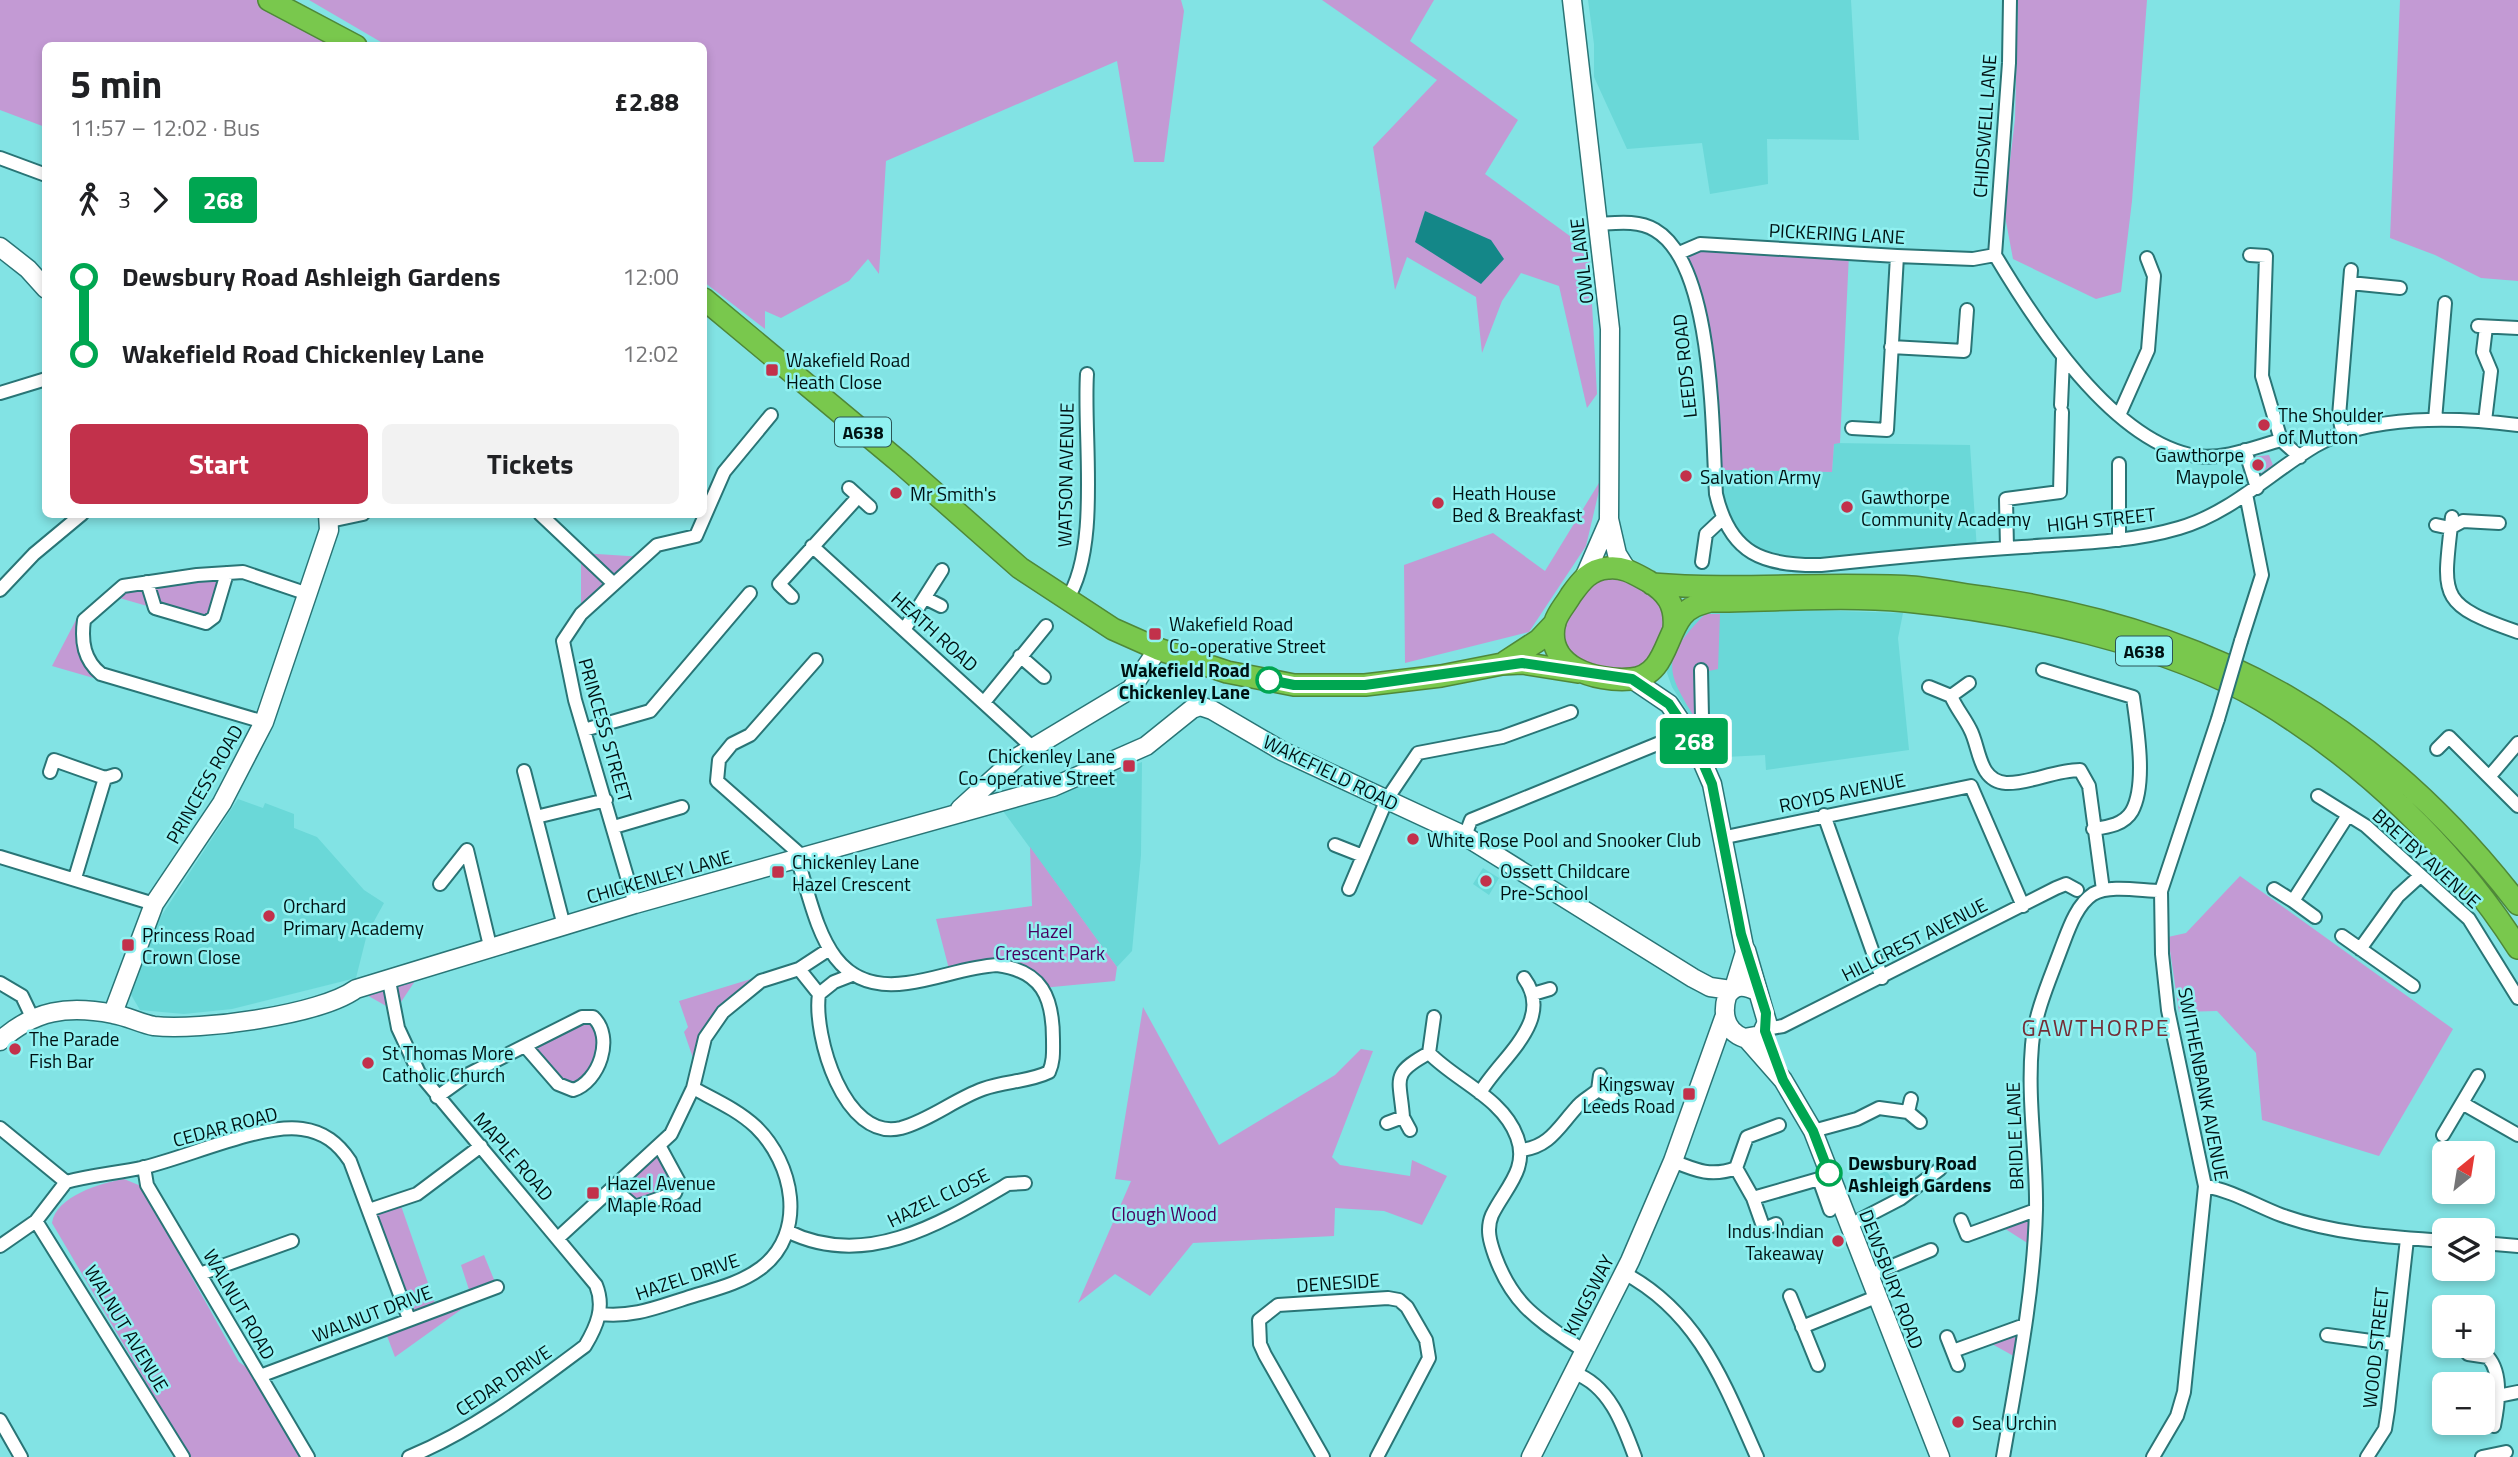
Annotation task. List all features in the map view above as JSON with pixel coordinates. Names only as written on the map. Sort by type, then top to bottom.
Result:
[{"type":"highway","points":[[270,0],[349,42]]},
{"type":"highway","name":"A638","points":[[707,302],[902,464],[1020,568],[1066,601],[1113,629],[1158,649],[1227,672],[1294,685],[1365,685],[1522,663],[1632,679],[1649,671],[1661,658],[1683,615],[1694,606],[1710,601],[1905,601],[2021,618],[2105,637],[2197,670],[2259,699],[2365,773],[2461,869],[2518,948]]},
{"type":"highway","points":[[1584,578],[1606,568],[1627,570]]},
{"type":"highway","name":"A638","points":[[1627,570],[1662,590],[1673,606],[1675,628]]},
{"type":"highway","name":"A638","points":[[1502,664],[1539,640],[1555,623],[1584,578]]},
{"type":"highway","name":"A638","points":[[1652,584],[1698,587],[1812,583],[1914,588],[2029,604],[2112,622],[2205,654],[2269,685],[2379,758],[2476,850],[2518,904]]},
{"type":"highway","points":[[1555,623],[1558,651],[1564,661],[1580,672]]},
{"type":"street","name":"OWL LANE","points":[[1572,0],[1610,329],[1609,519],[1617,554],[1627,570]]},
{"type":"street","name":"CHIDSWELL LANE","points":[[1995,255],[2009,63],[2010,0]]},
{"type":"street","points":[[0,158],[42,174]]},
{"type":"street","name":"LEEDS ROAD","points":[[1598,224],[1642,224],[1658,232],[1679,253],[1697,296],[1704,331],[1716,494],[1722,519]]},
{"type":"street","name":"PICKERING LANE","points":[[1679,253],[1700,244],[1897,256],[1973,258],[1995,255]]},
{"type":"street","points":[[0,247],[42,285]]},
{"type":"street","points":[[1995,255],[2028,311],[2063,359],[2144,433],[2187,453],[2207,457],[2281,440]]},
{"type":"street","points":[[2250,255],[2266,256],[2262,376],[2281,440],[2300,457]]},
{"type":"street","points":[[1852,428],[1887,430],[1897,256]]},
{"type":"street","points":[[2120,413],[2148,350],[2154,276],[2147,258]]},
{"type":"street","points":[[2343,435],[2339,416],[2351,277],[2400,288]]},
{"type":"street","points":[[2435,420],[2445,303]]},
{"type":"street","points":[[1891,347],[1964,351],[1967,310]]},
{"type":"street","points":[[2485,421],[2491,370],[2483,352],[2482,327],[2518,328]]},
{"type":"street","points":[[2007,548],[2006,499],[2060,492],[2063,359]]},
{"type":"street","name":"WATSON AVENUE","points":[[1066,601],[1077,586],[1086,529],[1080,389],[1087,374]]},
{"type":"street","points":[[0,393],[42,380]]},
{"type":"street","points":[[707,511],[724,472],[771,415]]},
{"type":"street","name":"HIGH STREET","points":[[1722,519],[1737,542],[1752,554],[1770,562],[1790,565],[2119,540],[2199,522],[2251,491],[2315,446],[2343,435],[2400,423],[2435,420],[2518,425]]},
{"type":"street","name":"SWITHENBANK AVENUE","points":[[2153,1457],[2177,1416],[2184,1392],[2205,1186],[2168,1010],[2162,954],[2161,891],[2262,575],[2245,450]]},
{"type":"street","points":[[2119,464],[2119,540]]},
{"type":"street","points":[[792,597],[779,584],[853,492],[870,506]]},
{"type":"street","points":[[0,590],[34,554],[77,518]]},
{"type":"street","name":"PRINCESS ROAD","points":[[113,1013],[154,904],[222,803],[264,722],[308,594],[329,518]]},
{"type":"street","points":[[544,518],[614,584],[657,545],[696,536],[704,518]]},
{"type":"street","name":"OWL LANE","points":[[1584,578],[1609,519]]},
{"type":"street","points":[[1702,562],[1706,534],[1722,519]]},
{"type":"street","points":[[2436,525],[2463,521],[2499,523]]},
{"type":"street","points":[[2451,522],[2445,576],[2452,598],[2473,617],[2518,632]]},
{"type":"street","name":"HEATH ROAD","points":[[812,546],[985,701],[1032,747]]},
{"type":"street","points":[[904,630],[927,599],[942,570]]},
{"type":"street","points":[[264,722],[102,674],[89,664],[82,634],[84,620],[123,586],[146,582],[243,572],[308,594]]},
{"type":"street","points":[[146,582],[155,608],[206,623],[214,617],[227,573]]},
{"type":"street","name":"PRINCESS STREET","points":[[614,584],[581,614],[563,641],[563,652],[635,904]]},
{"type":"street","points":[[584,730],[650,711],[750,593]]},
{"type":"street","points":[[927,599],[941,606]]},
{"type":"street","points":[[985,701],[1046,626]]},
{"type":"street","points":[[952,815],[1032,747],[1131,690],[1158,649]]},
{"type":"street","points":[[1020,656],[1044,677]]},
{"type":"street","points":[[1661,658],[1661,676],[1669,704],[1692,738],[1712,784],[1745,952],[1724,1016]]},
{"type":"street","points":[[799,969],[819,994],[817,1017],[832,1073],[861,1116],[878,1126],[898,1128],[985,1088],[1032,1079],[1049,1072],[1053,1062],[1053,1011],[1036,981],[1023,971],[1004,965],[982,965],[905,984],[875,983],[852,975],[828,950],[799,857],[718,781],[719,760],[732,744],[750,735],[816,660]]},
{"type":"street","points":[[1692,738],[1702,717],[1701,670]]},
{"type":"street","points":[[2043,670],[2133,697],[2139,743],[2136,799],[2131,812],[2121,822],[2093,829]]},
{"type":"street","points":[[1632,679],[1669,704]]},
{"type":"street","points":[[1951,696],[1969,683]]},
{"type":"street","points":[[1929,687],[1951,696],[1970,729],[1982,768],[1997,781],[2008,783],[2063,770],[2080,770],[2089,786],[2103,890],[2161,891]]},
{"type":"street","name":"CHICKENLEY LANE","points":[[32,1017],[74,1011],[113,1013],[153,1026],[246,1021],[341,1000],[356,989],[635,904],[1000,800],[1053,788],[1131,755],[1146,746],[1184,713],[1200,706]]},
{"type":"street","name":"WAKEFIELD ROAD","points":[[1200,706],[1212,710],[1282,751],[1465,836]]},
{"type":"street","points":[[1349,889],[1387,799],[1418,753],[1502,737],[1571,712]]},
{"type":"street","points":[[2437,749],[2449,737],[2518,806]]},
{"type":"street","points":[[1672,738],[1471,820],[1465,836],[1693,978],[1710,987],[1732,989],[1742,986],[1758,992]]},
{"type":"street","points":[[2489,777],[2518,743]]},
{"type":"street","points":[[50,772],[54,760],[110,776],[75,878]]},
{"type":"street","points":[[524,771],[564,926]]},
{"type":"street","points":[[993,779],[1000,800]]},
{"type":"street","name":"ROYDS AVENUE","points":[[1721,838],[1971,786],[2023,906]]},
{"type":"street","name":"BRETBY AVENUE","points":[[2318,796],[2366,826],[2469,919],[2518,998]]},
{"type":"street","points":[[536,817],[606,800]]},
{"type":"street","points":[[614,827],[682,807]]},
{"type":"street","points":[[2293,901],[2348,814]]},
{"type":"street","points":[[1824,815],[1882,978]]},
{"type":"street","points":[[1335,845],[1363,856]]},
{"type":"street","points":[[440,884],[467,850],[491,950]]},
{"type":"street","points":[[0,857],[154,904]]},
{"type":"street","points":[[2360,949],[2398,896],[2420,876]]},
{"type":"street","name":"HILLCREST AVENUE","points":[[1766,1030],[1783,1026],[1882,978],[2066,884],[2077,890]]},
{"type":"street","points":[[2274,889],[2315,916]]},
{"type":"street","name":"BRIDLE LANE","points":[[2003,1457],[2025,1325],[2036,1210],[2032,1043],[2046,989],[2075,917],[2093,895],[2103,890]]},
{"type":"street","points":[[1693,978],[1716,1001],[1733,1032],[1746,1039],[1755,1038],[1766,1030],[1766,1013],[1741,934]]},
{"type":"street","points":[[2342,936],[2413,986]]},
{"type":"street","points":[[558,1238],[660,1147],[681,1118],[693,1088],[705,1038],[723,1012],[761,981],[799,969],[828,950]]},
{"type":"street","points":[[819,994],[834,982],[852,975]]},
{"type":"street","points":[[1480,1093],[1495,1068],[1525,1034],[1533,993],[1524,978]]},
{"type":"street","name":"MAPLE ROAD","points":[[388,981],[398,1028],[418,1073],[596,1285],[601,1297],[600,1314]]},
{"type":"street","points":[[0,983],[22,996],[32,1017],[0,1041]]},
{"type":"street","points":[[1533,993],[1550,989]]},
{"type":"street","name":"KINGSWAY","points":[[1675,1156],[1724,1016]]},
{"type":"street","points":[[437,1097],[469,1074],[582,1017],[593,1017],[602,1030],[602,1050],[598,1064],[586,1084],[573,1090],[558,1084],[525,1046]]},
{"type":"street","points":[[1429,1053],[1434,1017]]},
{"type":"street","name":"DEWSBURY ROAD","points":[[1766,1030],[1783,1080]]},
{"type":"street","name":"DEWSBURY ROAD","points":[[1746,1039],[1783,1080],[1813,1131],[1940,1457]]},
{"type":"street","name":"KINGSWAY","points":[[1531,1457],[1624,1273],[1675,1156],[1725,1055],[1746,1039]]},
{"type":"street","points":[[1429,1053],[1449,1072],[1480,1093],[1506,1118],[1517,1137],[1521,1150],[1514,1182],[1491,1217],[1488,1231],[1493,1249],[1510,1291],[1521,1305],[1535,1320],[1584,1350]]},
{"type":"street","points":[[1410,1130],[1403,1117],[1399,1078],[1409,1062],[1429,1053]]},
{"type":"street","points":[[1521,1150],[1546,1143],[1578,1105],[1598,1090],[1600,1075]]},
{"type":"street","points":[[2443,1135],[2477,1076]]},
{"type":"street","name":"HAZEL DRIVE","points":[[600,1314],[625,1317],[741,1280],[764,1266],[786,1231],[792,1209],[790,1188],[779,1156],[769,1141],[740,1114],[693,1088]]},
{"type":"street","points":[[1598,1090],[1613,1098]]},
{"type":"street","points":[[2462,1103],[2518,1135]]},
{"type":"street","points":[[1813,1131],[1857,1119],[1879,1108],[1909,1105],[1920,1122]]},
{"type":"street","points":[[1387,1123],[1403,1117]]},
{"type":"street","points":[[1770,1227],[1736,1168],[1747,1137],[1779,1125]]},
{"type":"street","points":[[0,1128],[66,1182],[36,1221],[0,1246]]},
{"type":"street","name":"CEDAR ROAD","points":[[66,1182],[144,1167],[277,1129],[301,1128],[320,1133],[343,1151],[369,1210],[409,1319]]},
{"type":"street","points":[[369,1210],[417,1194],[481,1146]]},
{"type":"street","points":[[614,1189],[635,1207],[675,1193],[679,1182],[660,1147]]},
{"type":"street","points":[[1675,1156],[1706,1174],[1736,1168]]},
{"type":"street","name":"WALNUT ROAD","points":[[144,1167],[147,1185],[308,1457]]},
{"type":"street","points":[[1848,1226],[1900,1199],[1940,1169]]},
{"type":"street","points":[[1753,1198],[1819,1179],[1830,1210]]},
{"type":"street","name":"HAZEL CLOSE","points":[[786,1231],[829,1245],[878,1245],[914,1234],[1008,1184],[1025,1182]]},
{"type":"street","points":[[2205,1186],[2222,1189],[2281,1214],[2316,1225],[2432,1240]]},
{"type":"street","points":[[1961,1220],[1967,1234],[2036,1210]]},
{"type":"street","name":"WALNUT AVENUE","points":[[36,1221],[183,1457]]},
{"type":"street","name":"WOOD STREET","points":[[2367,1457],[2385,1429],[2407,1239]]},
{"type":"street","points":[[200,1274],[292,1241]]},
{"type":"street","points":[[2495,1245],[2518,1246]]},
{"type":"street","points":[[1868,1276],[1931,1250]]},
{"type":"street","points":[[1624,1273],[1666,1300],[1698,1337],[1757,1457]]},
{"type":"street","name":"WALNUT DRIVE","points":[[260,1376],[497,1287]]},
{"type":"street","points":[[1790,1296],[1818,1365]]},
{"type":"street","points":[[1802,1327],[1876,1297]]},
{"type":"street","name":"DENESIDE","points":[[1323,1457],[1265,1356],[1260,1344],[1259,1320],[1278,1305],[1388,1298],[1399,1300],[1407,1307],[1426,1340],[1429,1358],[1377,1457]]},
{"type":"street","name":"CEDAR DRIVE","points":[[409,1457],[445,1442],[478,1422],[585,1346],[600,1314]]},
{"type":"street","points":[[1953,1351],[2025,1325]]},
{"type":"street","points":[[1948,1336],[1958,1365]]},
{"type":"street","points":[[2328,1336],[2393,1344]]},
{"type":"street","points":[[2486,1358],[2492,1362],[2498,1396],[2495,1418]]},
{"type":"street","points":[[1574,1373],[1590,1378],[1605,1396],[1620,1420],[1635,1457]]},
{"type":"street","points":[[2498,1396],[2518,1392]]},
{"type":"street","points":[[0,1420],[21,1457]]},
{"type":"street","points":[[2482,1457],[2506,1452]]},
{"type":"shaded area","points":[[1588,0],[1851,0],[1859,140],[1767,139],[1768,184],[1710,194],[1702,143],[1627,149],[1594,77],[1594,44]]},
{"type":"shaded area","points":[[1425,211],[1491,240],[1504,259],[1481,284],[1415,242]]},
{"type":"shaded area","name":"Gawthorpe Community Academy","points":[[1834,443],[1970,445],[1977,550],[1790,565],[1737,542],[1714,470],[1832,472]]},
{"type":"shaded area","points":[[1711,607],[1903,613],[1898,638],[1909,750],[1766,770],[1765,755],[1725,757],[1694,722],[1672,687],[1667,673],[1668,662],[1682,633],[1699,612]]},
{"type":"shaded area","points":[[1142,762],[1141,855],[1132,951],[1117,967],[1003,811]]},
{"type":"shaded area","name":"Orchard Primary Academy","points":[[238,799],[263,808],[265,803],[294,814],[294,828],[317,837],[364,890],[384,903],[367,934],[356,978],[232,1009],[184,1014],[140,1010],[130,993],[152,930]]},
{"type":"shaded area","name":"Ossett Childcare Pre-School","points":[[1483,868],[1499,878],[1489,895],[1473,884]]},
{"type":"shaded area","points":[[1886,1170],[1900,1190],[1892,1196],[1878,1175]]},
{"type":"green space","points":[[0,0],[269,0],[350,42],[42,42],[42,126],[0,110]]},
{"type":"green space","points":[[309,0],[1181,0],[1184,11],[1164,162],[1134,162],[1117,61],[886,161],[879,274],[868,259],[849,281],[781,318],[765,311],[765,329],[707,284],[707,42],[381,42]]},
{"type":"green space","points":[[1322,0],[1434,0],[1410,41],[1518,120],[1485,174],[1589,250],[1597,394],[1587,408],[1559,286],[1521,273],[1502,301],[1482,353],[1476,297],[1407,257],[1395,290],[1373,147],[1437,80]]},
{"type":"green space","points":[[2018,0],[2147,0],[2132,201],[2121,292],[2096,299],[2013,259],[2004,211],[2015,119]]},
{"type":"green space","points":[[2400,0],[2518,0],[2518,281],[2481,278],[2435,255],[2390,238]]},
{"type":"green space","points":[[1700,244],[1849,254],[1840,443],[1834,444],[1832,472],[1714,470],[1704,331],[1679,253]]},
{"type":"green space","points":[[2269,455],[2273,465],[2257,476],[2252,457]]},
{"type":"green space","points":[[1602,478],[1586,546],[1529,632],[1405,663],[1404,565],[1493,533],[1545,571]]},
{"type":"green space","points":[[581,553],[644,557],[581,614]]},
{"type":"green space","points":[[1606,568],[1673,605],[1649,671],[1580,672],[1555,623]]},
{"type":"green space","points":[[227,573],[206,623],[109,595],[123,586]]},
{"type":"green space","points":[[1705,614],[1720,614],[1718,669],[1695,674],[1695,718],[1677,687],[1672,664],[1681,642]]},
{"type":"green space","points":[[78,616],[84,620],[82,634],[101,674],[97,679],[52,666]]},
{"type":"green space","name":"Hazel Crescent Park","points":[[1030,847],[1117,967],[1115,981],[1042,988],[1011,967],[950,973],[936,919],[1032,906]]},
{"type":"green space","points":[[2240,876],[2453,1029],[2379,1156],[2262,1120],[2256,1053],[2217,1011],[2179,1012],[2168,937],[2186,933]]},
{"type":"green space","points":[[421,972],[395,1011],[356,989]]},
{"type":"green space","points":[[751,979],[761,981],[733,1001],[699,1059],[693,1058],[684,1032],[688,1027],[679,1001]]},
{"type":"green space","name":"Clough Wood","points":[[1143,1007],[1219,1145],[1335,1075],[1361,1049],[1373,1051],[1332,1157],[1340,1165],[1410,1176],[1412,1160],[1447,1176],[1422,1225],[1384,1211],[1335,1208],[1334,1236],[1193,1243],[1150,1296],[1115,1274],[1078,1303],[1131,1181],[1115,1179]]},
{"type":"green space","points":[[582,1017],[597,1020],[601,1058],[573,1090],[525,1046]]},
{"type":"green space","points":[[660,1147],[679,1182],[675,1193],[635,1207],[614,1189]]},
{"type":"green space","points":[[124,1179],[141,1186],[239,1362],[249,1369],[300,1457],[190,1457],[52,1223],[55,1214],[70,1198],[92,1188]]},
{"type":"green space","points":[[399,1200],[437,1309],[471,1296],[461,1265],[484,1255],[497,1287],[487,1291],[395,1357],[384,1328],[409,1319],[369,1210]]},
{"type":"green space","points":[[2036,1210],[2032,1246],[1996,1223]]},
{"type":"green space","points":[[2025,1325],[2019,1359],[1983,1339]]},
{"type":"bus line","name":"268","points":[[1269,680],[1294,685],[1365,685],[1522,663],[1609,678],[1632,679],[1658,694],[1687,728],[1712,784],[1741,934],[1766,1013],[1765,1031],[1783,1080],[1813,1131],[1829,1173]]},
{"type":"place","name":"Wakefield Road Heath Close","points":[[772,370]]},
{"type":"place","name":"The Shoulder of Mutton","points":[[2264,425]]},
{"type":"place","name":"Gawthorpe Maypole","points":[[2258,465]]},
{"type":"place","name":"Salvation Army","points":[[1686,476]]},
{"type":"place","name":"Mr Smith's","points":[[896,493]]},
{"type":"place","name":"Heath House Bed & Breakfast","points":[[1438,503]]},
{"type":"place","name":"Gawthorpe Community Academy","points":[[1847,507]]},
{"type":"place","name":"Wakefield Road Co-operative Street","points":[[1155,634]]},
{"type":"place","name":"Wakefield Road Chickenley Lane","points":[[1269,680]]},
{"type":"place","name":"Chickenley Lane Co-operative Street","points":[[1129,766]]},
{"type":"place","name":"White Rose Pool and Snooker Club","points":[[1413,839]]},
{"type":"place","name":"Chickenley Lane Hazel Crescent","points":[[778,872]]},
{"type":"place","name":"Ossett Childcare Pre-School","points":[[1486,881]]},
{"type":"place","name":"Orchard Primary Academy","points":[[269,916]]},
{"type":"place","name":"Princess Road Crown Close","points":[[128,945]]},
{"type":"place","name":"The Parade Fish Bar","points":[[15,1049]]},
{"type":"place","name":"St Thomas More Catholic Church","points":[[368,1063]]},
{"type":"place","name":"Kingsway Leeds Road","points":[[1689,1094]]},
{"type":"place","name":"Dewsbury Road Ashleigh Gardens","points":[[1829,1173]]},
{"type":"place","name":"Hazel Avenue Maple Road","points":[[593,1193]]},
{"type":"place","name":"Indus Indian Takeaway","points":[[1838,1241]]},
{"type":"place","name":"Sea Urchin","points":[[1958,1422]]},
{"type":"district","name":"GAWTHORPE","points":[[2096,1027]]}]
